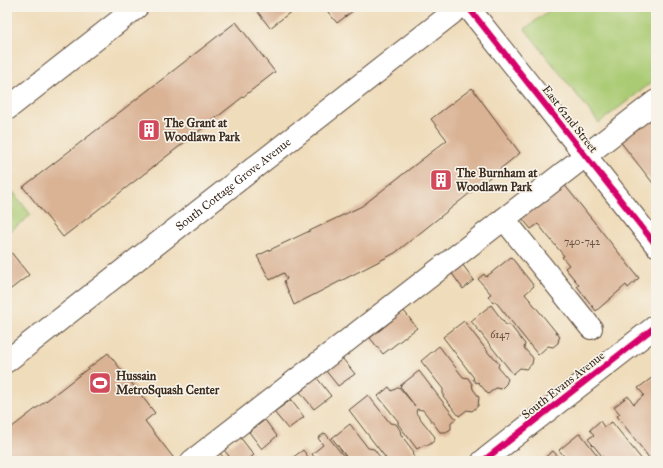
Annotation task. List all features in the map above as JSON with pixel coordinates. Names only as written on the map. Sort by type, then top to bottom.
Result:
[{"type":"main road","points":[[7,109],[137,7]]},
{"type":"main road","name":"South Cottage Grove Avenue","points":[[7,361],[460,7]]},
{"type":"main road","name":"East 62nd Street","points":[[468,7],[656,245]]},
{"type":"main road","points":[[192,461],[656,101]]},
{"type":"main road","points":[[504,219],[591,328]]},
{"type":"main road","name":"South Evans Avenue","points":[[483,461],[656,326]]},
{"type":"green space","points":[[553,7],[656,7],[656,79],[599,123],[525,29]]},
{"type":"green space","points":[[7,184],[31,215],[8,233],[7,231]]},
{"type":"building","points":[[254,7],[297,7],[270,28]]},
{"type":"building","points":[[324,7],[358,7],[337,23]]},
{"type":"building","name":"The Grant at Woodlawn Park","points":[[236,22],[275,72],[63,237],[23,187]]},
{"type":"building","name":"The Burnham at Woodlawn Park","points":[[472,88],[520,153],[395,253],[294,305],[284,281],[287,279],[284,273],[270,280],[257,256],[362,206],[447,140],[431,119]]},
{"type":"building","points":[[656,111],[656,187],[619,140]]},
{"type":"building","points":[[563,183],[639,278],[628,288],[626,285],[596,311],[577,286],[579,285],[565,268],[569,265],[562,257],[564,256],[538,224],[531,229],[521,217]]},
{"type":"building","points":[[7,247],[29,275],[7,292]]},
{"type":"building","points":[[511,257],[534,286],[525,294],[560,337],[558,343],[553,347],[548,346],[538,355],[495,301],[493,303],[488,296],[491,294],[478,279],[484,274],[486,277]]},
{"type":"building","points":[[462,264],[474,280],[463,289],[451,272]]},
{"type":"building","points":[[491,305],[506,325],[510,325],[525,344],[524,348],[533,358],[532,364],[526,369],[520,368],[513,374],[471,321]]},
{"type":"building","points":[[404,311],[417,328],[383,354],[370,338]]},
{"type":"building","points":[[464,321],[491,356],[493,356],[499,364],[498,367],[508,379],[506,384],[501,389],[496,388],[488,394],[478,382],[476,383],[473,379],[474,378],[443,337]]},
{"type":"building","points":[[439,346],[463,377],[468,378],[479,397],[478,406],[472,411],[467,410],[459,416],[443,396],[443,389],[421,361]]},
{"type":"building","name":"Hussain MetroSquash Center","points":[[108,353],[155,413],[145,421],[176,461],[7,461],[7,431]]},
{"type":"building","points":[[342,358],[355,374],[338,386],[326,371]]},
{"type":"building","points":[[419,371],[456,419],[451,422],[451,429],[446,432],[440,432],[423,410],[417,409],[416,413],[435,437],[434,441],[429,445],[424,445],[417,449],[398,424],[398,421],[378,396],[389,387],[392,391],[399,387],[415,406],[400,386]]},
{"type":"building","points":[[653,377],[656,382],[656,461],[653,457],[650,459],[617,416],[620,414],[614,407],[628,396],[634,404],[644,395],[638,388]]},
{"type":"building","points":[[317,378],[331,396],[314,409],[300,392]]},
{"type":"building","points":[[368,395],[390,423],[396,424],[401,435],[414,452],[412,454],[416,459],[414,461],[388,461],[349,410]]},
{"type":"building","points":[[291,400],[304,417],[288,429],[274,412]]},
{"type":"building","points":[[265,420],[277,436],[262,449],[249,432]]},
{"type":"building","points":[[600,421],[604,427],[612,422],[643,461],[606,461],[588,439],[594,435],[590,430]]},
{"type":"building","points":[[350,424],[368,448],[374,449],[383,461],[353,461],[348,459],[332,438]]},
{"type":"building","points":[[325,433],[346,461],[317,461],[312,454],[323,445],[318,438]]},
{"type":"building","points":[[580,433],[598,456],[604,461],[568,461],[559,450]]},
{"type":"building","points":[[240,437],[254,455],[246,461],[233,461],[224,450]]},
{"type":"building","points":[[303,450],[311,461],[288,461]]},
{"type":"building","points":[[553,451],[562,461],[540,461]]},
{"type":"building","points":[[220,453],[226,461],[210,461]]},
{"type":"cycle path","points":[[468,7],[656,245]]},
{"type":"cycle path","points":[[483,461],[656,326]]},
{"type":"place","name":"The Grant at Woodlawn Park","points":[[149,130]]},
{"type":"place","name":"The Burnham at Woodlawn Park","points":[[441,180]]},
{"type":"place","name":"Hussain MetroSquash Center","points":[[100,383]]}]
